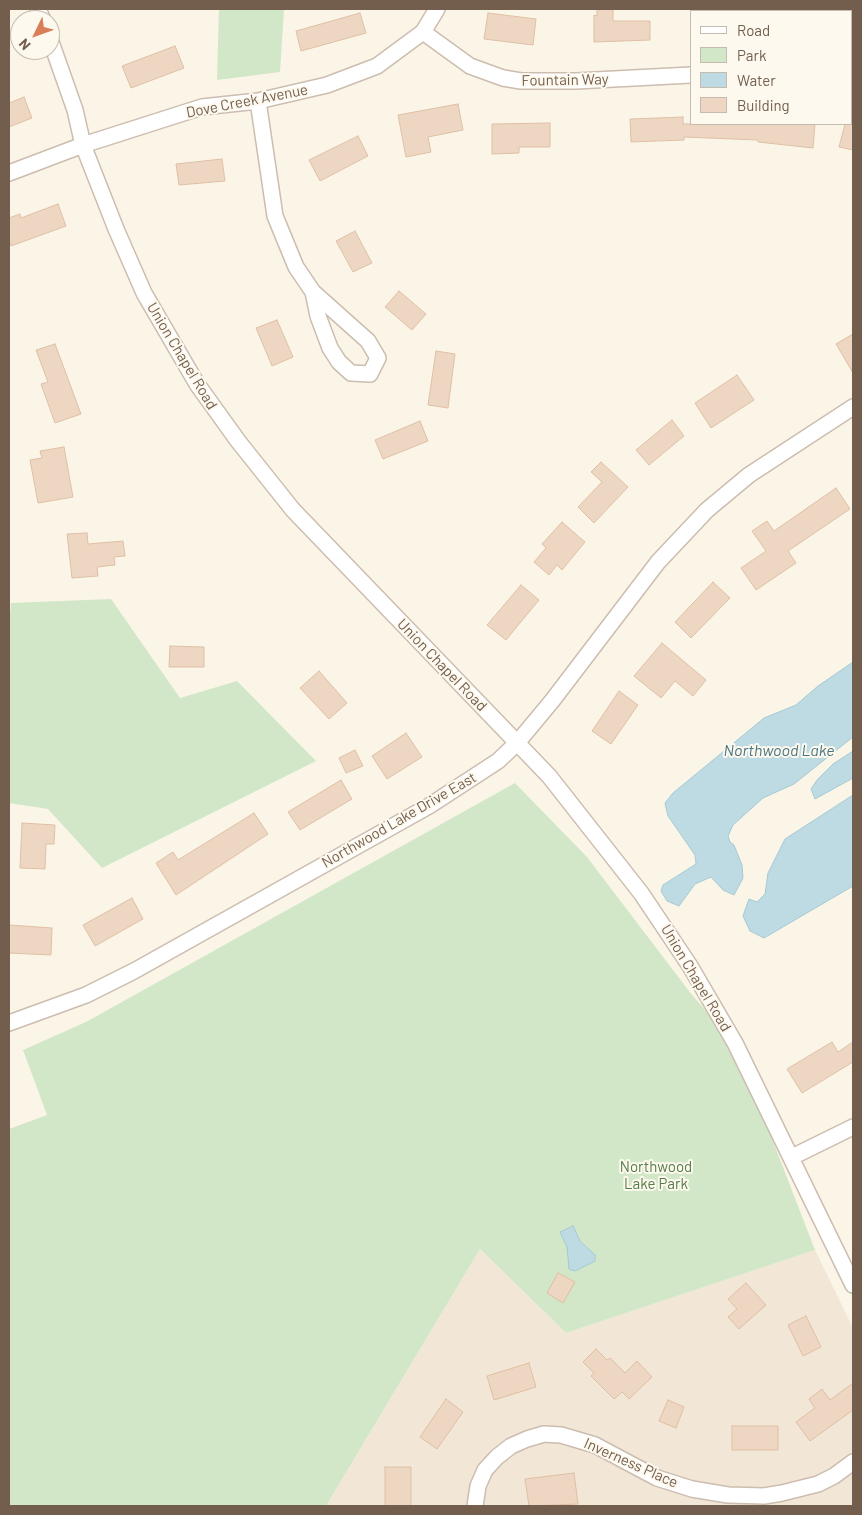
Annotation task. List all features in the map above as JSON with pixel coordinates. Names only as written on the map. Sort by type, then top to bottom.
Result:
[{"type":"street","name":"Dove Creek Avenue","points":[[9,173],[83,145],[202,107],[258,101],[327,85],[377,66],[422,32],[437,9]]},
{"type":"street","name":"Fountain Way","points":[[422,32],[470,66],[504,78],[522,81],[576,81],[690,75]]},
{"type":"street","name":"Union Chapel Road","points":[[57,60],[75,110],[83,145],[144,293],[178,354],[222,420],[293,510],[549,776],[619,862],[661,921],[718,1012],[779,1136],[792,1157],[853,1285]]},
{"type":"street","points":[[258,101],[276,216],[296,267],[313,292],[368,341],[378,358],[370,374],[351,373],[339,362],[318,316],[313,292]]},
{"type":"street","name":"Northwood Lake Drive East","points":[[9,1023],[86,995],[134,971],[429,806],[498,761],[516,743],[595,646],[636,589],[707,510],[749,475],[853,407]]},
{"type":"street","points":[[792,1157],[853,1127]]},
{"type":"street","name":"Inverness Place","points":[[475,1506],[478,1486],[485,1470],[497,1457],[511,1446],[544,1434],[561,1435],[595,1445],[657,1478],[692,1489],[728,1495],[764,1496],[782,1493],[818,1484],[852,1465]]},
{"type":"shaded area","points":[[480,1249],[566,1333],[815,1250],[853,1328],[853,1506],[326,1506]]},
{"type":"green space","points":[[219,9],[284,9],[280,72],[217,80]]},
{"type":"green space","points":[[111,599],[180,698],[237,681],[316,761],[102,868],[48,809],[9,803],[9,625],[11,603]]},
{"type":"green space","name":"Northwood Lake Park","points":[[515,783],[587,857],[692,995],[735,1043],[815,1250],[566,1333],[480,1249],[326,1506],[9,1506],[9,1129],[47,1115],[23,1050],[86,1022]]},
{"type":"water","name":"Northwood Lake","points":[[853,662],[853,737],[794,784],[763,798],[733,825],[728,836],[742,865],[743,878],[734,895],[723,890],[711,877],[695,884],[679,906],[667,901],[661,891],[663,885],[696,864],[695,855],[668,816],[665,803],[673,793],[764,718],[796,705],[818,686]]},
{"type":"water","name":"Northwood Lake","points":[[853,751],[853,778],[815,799],[811,789],[817,780],[833,764]]},
{"type":"water","name":"Northwood Lake","points":[[853,795],[853,886],[764,938],[750,931],[743,916],[749,899],[757,902],[765,894],[768,873],[785,839]]},
{"type":"water","points":[[573,1226],[580,1241],[595,1255],[595,1261],[575,1271],[569,1269],[567,1247],[560,1232]]},
{"type":"building","points":[[597,9],[613,9],[613,21],[650,21],[650,40],[594,42],[594,15],[597,16]]},
{"type":"building","points":[[360,13],[366,33],[301,51],[296,31]]},
{"type":"building","points":[[488,13],[536,19],[533,45],[484,39]]},
{"type":"building","points":[[175,46],[184,68],[131,88],[122,66]]},
{"type":"building","points":[[24,97],[32,118],[9,127],[9,103]]},
{"type":"building","points":[[458,104],[463,130],[428,137],[431,152],[406,157],[398,115]]},
{"type":"building","points":[[853,107],[853,150],[839,147],[845,125],[852,125]]},
{"type":"building","points":[[683,117],[683,124],[690,125],[815,125],[813,148],[758,142],[758,140],[684,137],[684,140],[631,142],[630,119]]},
{"type":"building","points":[[550,123],[550,147],[519,147],[519,153],[492,154],[492,124]]},
{"type":"building","points":[[358,136],[368,156],[320,181],[309,160]]},
{"type":"building","points":[[222,159],[225,181],[179,185],[176,164]]},
{"type":"building","points":[[58,204],[66,226],[11,246],[9,240],[9,218],[20,214],[21,218]]},
{"type":"building","points":[[355,231],[372,263],[353,272],[336,241]]},
{"type":"building","points":[[399,291],[426,314],[412,330],[385,307]]},
{"type":"building","points":[[277,320],[293,357],[272,366],[256,328]]},
{"type":"building","points":[[853,334],[853,373],[836,344]]},
{"type":"building","points":[[55,344],[81,414],[55,423],[41,384],[48,382],[36,350]]},
{"type":"building","points":[[436,351],[455,354],[448,408],[428,405]]},
{"type":"building","points":[[737,375],[754,400],[711,428],[695,403]]},
{"type":"building","points":[[672,420],[684,436],[649,465],[636,450]]},
{"type":"building","points":[[420,421],[428,441],[383,459],[375,440]]},
{"type":"building","points":[[64,447],[73,497],[38,503],[30,460],[42,458],[40,451]]},
{"type":"building","points":[[601,462],[628,487],[594,523],[578,507],[602,482],[591,472]]},
{"type":"building","points":[[836,488],[850,509],[788,551],[796,563],[756,590],[741,568],[766,551],[752,531],[767,521],[774,531]]},
{"type":"building","points":[[562,522],[585,542],[562,570],[557,565],[549,575],[534,562],[546,548],[542,544]]},
{"type":"building","points":[[87,533],[88,544],[123,541],[125,556],[114,557],[115,565],[97,567],[98,576],[72,578],[67,534]]},
{"type":"building","points":[[713,582],[730,598],[691,638],[675,622]]},
{"type":"building","points":[[521,585],[539,600],[506,640],[487,625]]},
{"type":"building","points":[[662,643],[706,680],[693,696],[675,681],[661,698],[634,676]]},
{"type":"building","points":[[170,646],[204,647],[204,667],[169,667]]},
{"type":"building","points":[[319,671],[347,703],[329,719],[300,688]]},
{"type":"building","points":[[619,691],[638,705],[611,744],[592,731]]},
{"type":"building","points":[[406,733],[422,757],[387,779],[372,756]]},
{"type":"building","points":[[355,750],[363,766],[346,773],[339,758]]},
{"type":"building","points":[[341,780],[352,799],[300,830],[288,812]]},
{"type":"building","points":[[254,813],[268,834],[176,895],[156,863],[173,852],[178,860]]},
{"type":"building","points":[[22,823],[55,825],[54,844],[46,844],[45,869],[20,868]]},
{"type":"building","points":[[132,898],[143,919],[95,946],[83,925]]},
{"type":"building","points":[[9,925],[52,928],[51,955],[9,953]]},
{"type":"building","points":[[832,1042],[838,1052],[853,1042],[853,1062],[802,1093],[787,1069]]},
{"type":"building","points":[[558,1273],[575,1282],[563,1303],[547,1293]]},
{"type":"building","points":[[746,1283],[766,1305],[739,1329],[728,1317],[737,1309],[728,1299]]},
{"type":"building","points":[[806,1316],[821,1347],[803,1356],[788,1325]]},
{"type":"building","points":[[596,1349],[607,1360],[610,1358],[625,1373],[637,1361],[652,1377],[629,1399],[622,1392],[614,1399],[591,1376],[594,1373],[583,1362]]},
{"type":"building","points":[[529,1363],[536,1387],[494,1400],[487,1376]]},
{"type":"building","points":[[853,1383],[853,1410],[810,1441],[796,1422],[815,1408],[809,1399],[822,1389],[830,1400]]},
{"type":"building","points":[[446,1399],[463,1412],[437,1449],[420,1437]]},
{"type":"building","points":[[668,1400],[684,1407],[676,1428],[659,1421]]},
{"type":"building","points":[[732,1426],[778,1426],[778,1450],[732,1450]]},
{"type":"building","points":[[385,1467],[411,1467],[411,1506],[385,1506]]},
{"type":"building","points":[[574,1473],[578,1504],[529,1506],[525,1479]]}]
